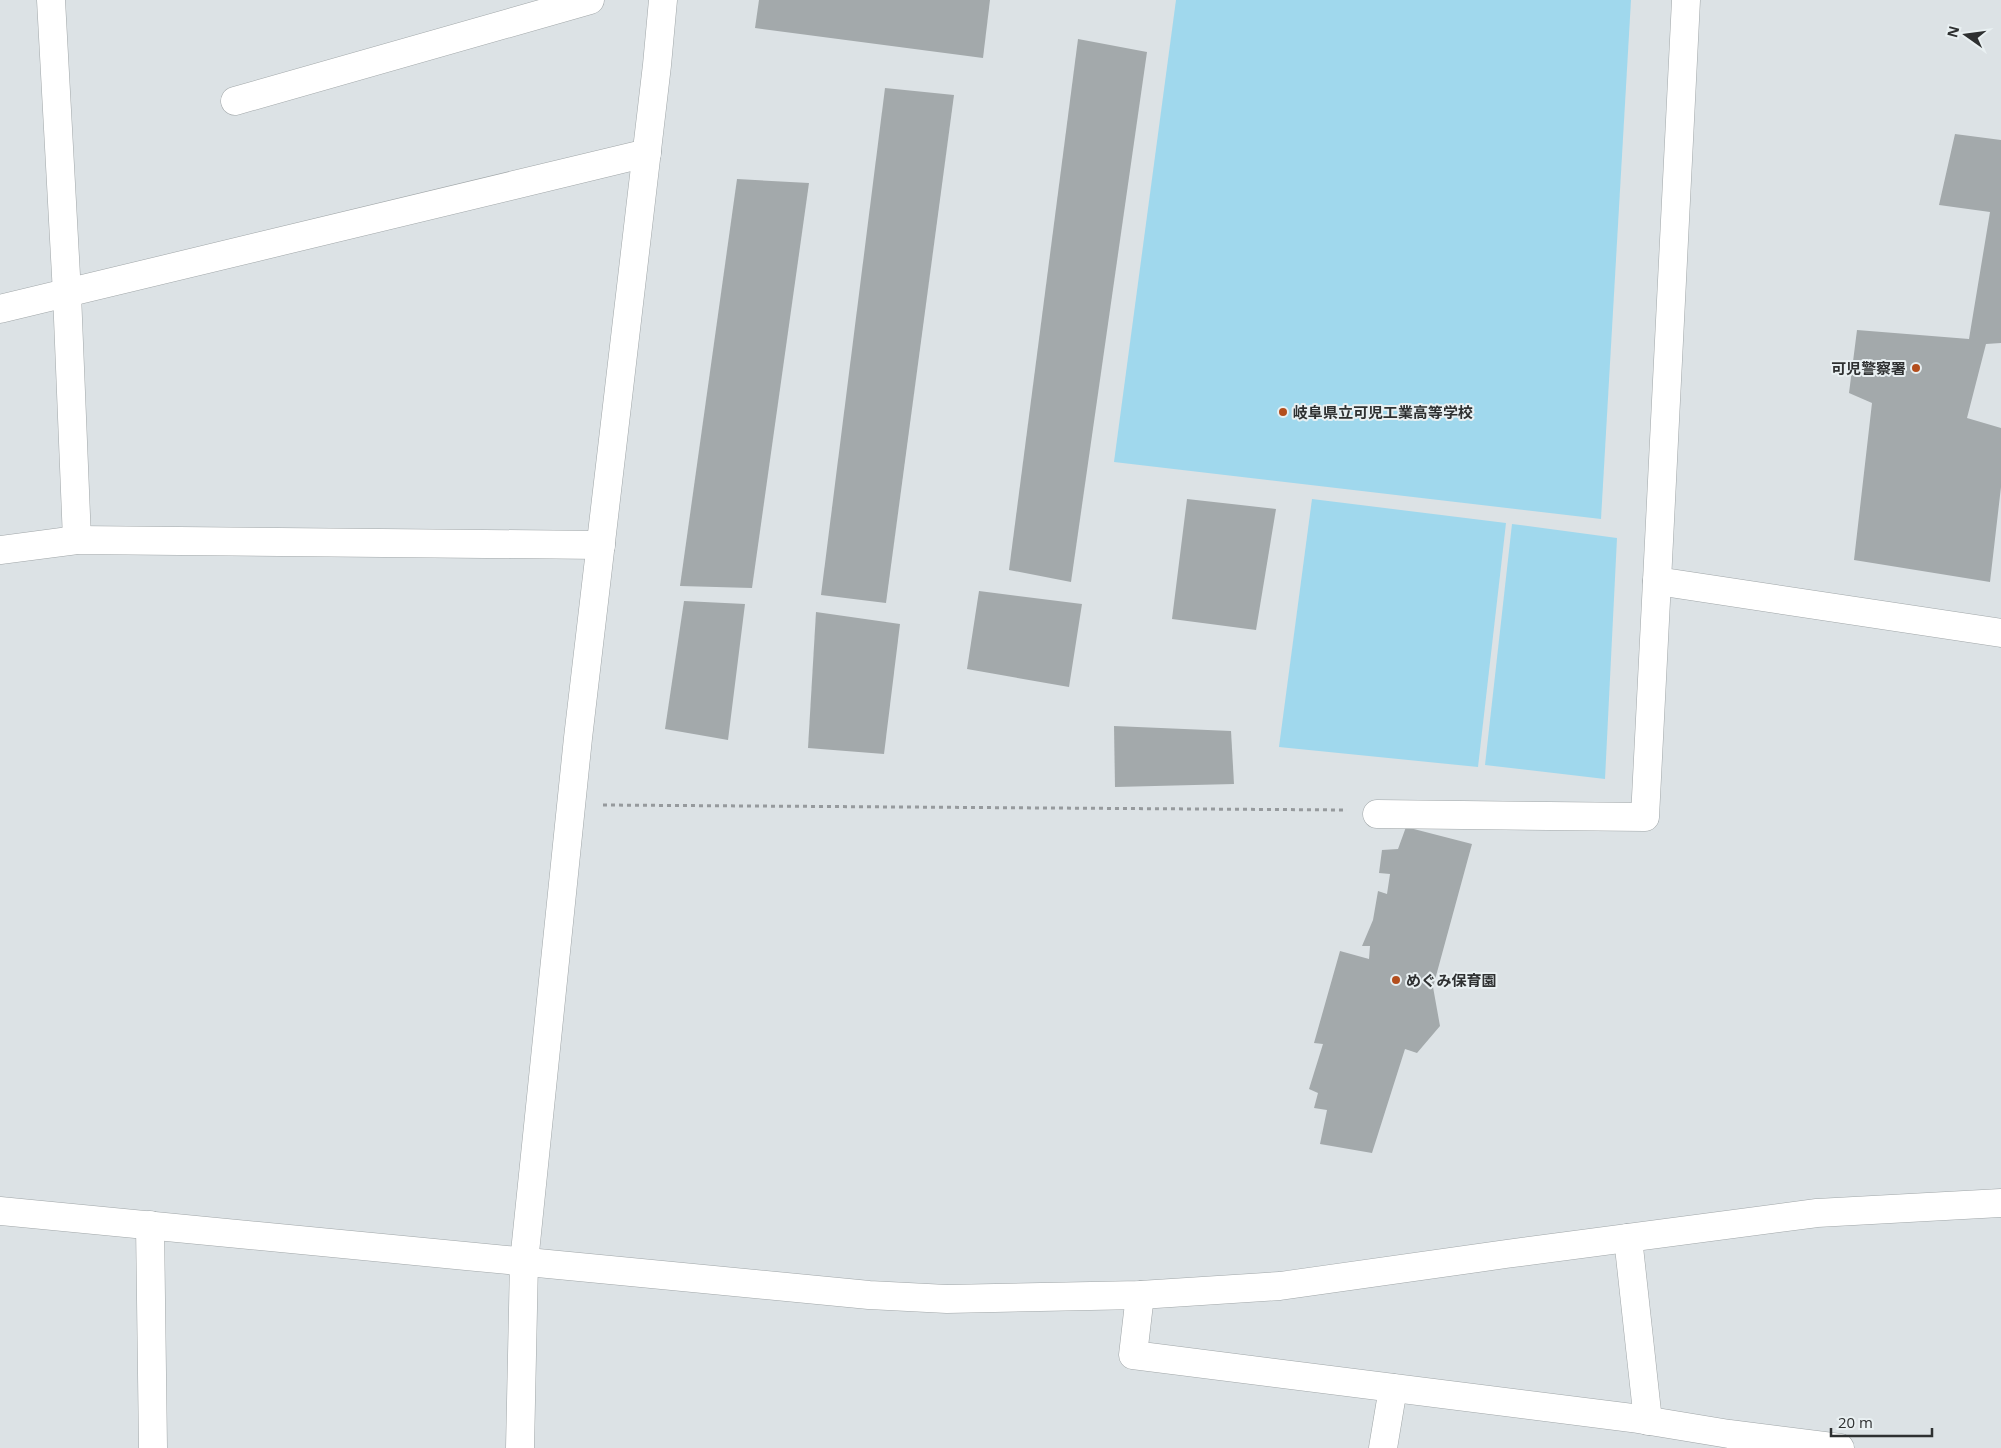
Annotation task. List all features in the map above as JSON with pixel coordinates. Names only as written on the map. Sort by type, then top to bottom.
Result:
[{"type":"street","points":[[51,0],[67,294],[77,540]]},
{"type":"street","points":[[235,101],[590,0]]},
{"type":"street","points":[[520,1448],[524,1262],[571,804],[663,0]]},
{"type":"street","points":[[1377,814],[1645,817],[1686,0]]},
{"type":"street","points":[[0,309],[647,153]]},
{"type":"street","points":[[0,550],[77,540],[600,545]]},
{"type":"street","points":[[1656,582],[2001,633]]},
{"type":"street","points":[[0,1211],[869,1295],[947,1299],[1140,1295],[1280,1286],[1817,1213],[2001,1203]]},
{"type":"street","points":[[150,1225],[153,1448]]},
{"type":"street","points":[[1628,1238],[1648,1421]]},
{"type":"street","points":[[1140,1295],[1133,1355],[1648,1421],[1840,1448]]},
{"type":"street","points":[[1383,1448],[1392,1388]]},
{"type":"path","points":[[571,804],[1358,810],[1377,814]]},
{"type":"shaded area","points":[[1176,0],[1631,0],[1601,519],[1114,462]]},
{"type":"shaded area","points":[[1312,499],[1506,523],[1478,767],[1279,747]]},
{"type":"shaded area","points":[[1512,524],[1617,538],[1605,779],[1485,765]]},
{"type":"building","points":[[759,0],[990,0],[983,58],[755,28]]},
{"type":"building","points":[[1078,39],[1147,52],[1071,582],[1009,570]]},
{"type":"building","points":[[885,88],[954,95],[886,603],[821,595]]},
{"type":"building","name":"可児警察署","points":[[1955,134],[2001,140],[2001,343],[1986,344],[1967,418],[2001,428],[2001,487],[1990,582],[1854,560],[1872,403],[1849,393],[1857,330],[1969,339],[1990,212],[1939,205]]},
{"type":"building","points":[[737,179],[809,183],[752,588],[680,586]]},
{"type":"building","points":[[1187,499],[1276,509],[1256,630],[1172,619]]},
{"type":"building","points":[[979,591],[1082,604],[1069,687],[967,669]]},
{"type":"building","points":[[684,601],[745,604],[728,740],[665,729]]},
{"type":"building","points":[[816,612],[900,624],[884,754],[808,748]]},
{"type":"building","points":[[1114,726],[1231,731],[1234,784],[1115,787]]},
{"type":"building","points":[[1406,827],[1472,844],[1433,987],[1440,1026],[1417,1053],[1405,1049],[1372,1153],[1320,1144],[1327,1110],[1314,1108],[1318,1093],[1309,1089],[1323,1044],[1314,1043],[1340,951],[1369,959],[1370,946],[1362,946],[1373,920],[1378,891],[1387,894],[1390,874],[1379,873],[1382,850],[1398,849]]},
{"type":"place","name":"可児警察署","points":[[1916,368]]},
{"type":"place","name":"岐阜県立可児工業高等学校","points":[[1283,412]]},
{"type":"place","name":"めぐみ保育園","points":[[1396,980]]}]
